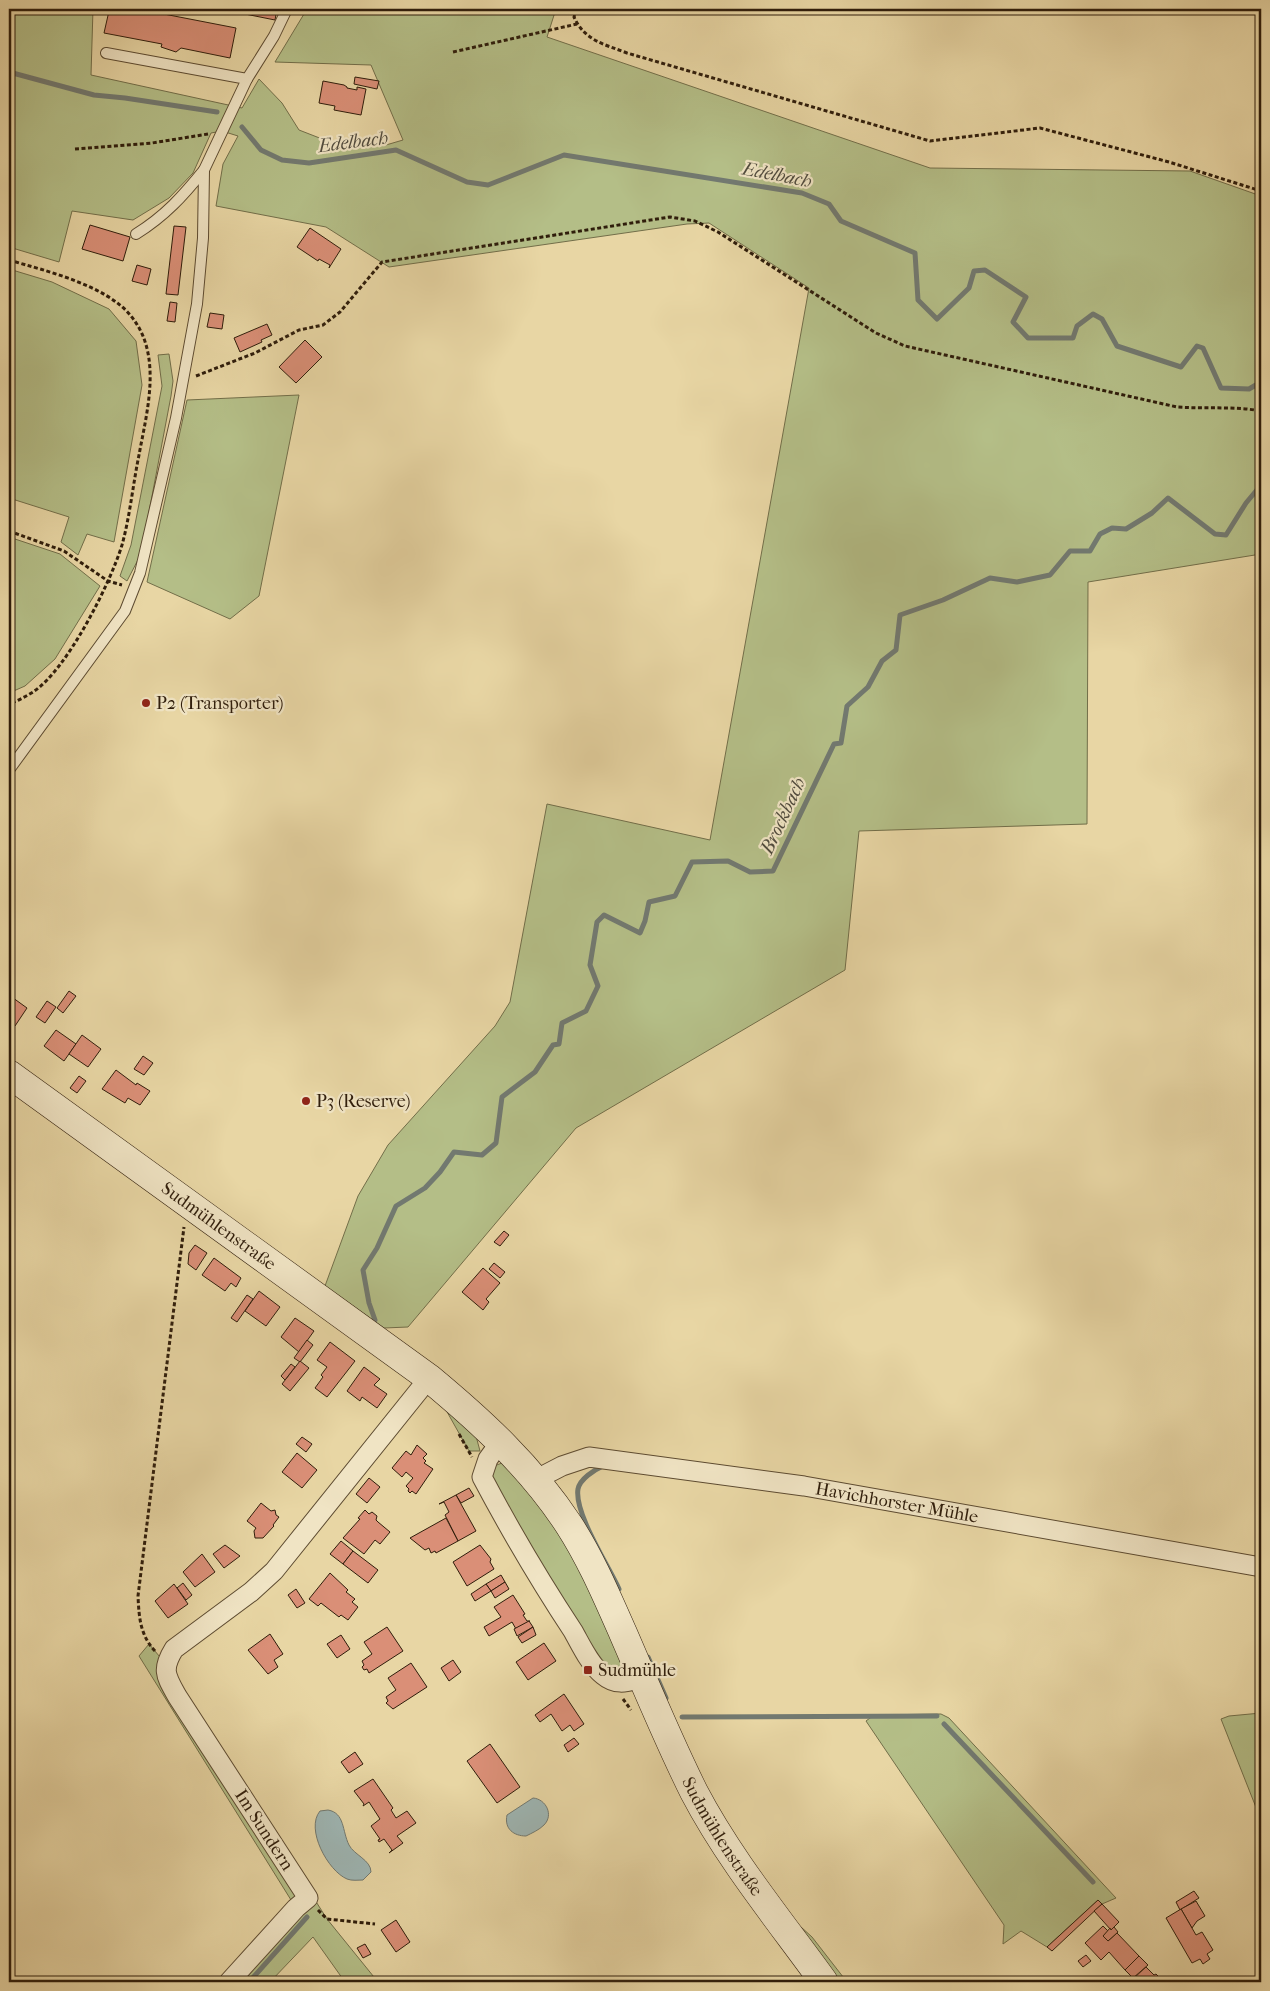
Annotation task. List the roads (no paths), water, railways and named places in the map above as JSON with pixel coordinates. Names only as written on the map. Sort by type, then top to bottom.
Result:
[{"type":"street","name":"Sudmühlenstraße","points":[[9,1074],[429,1378],[466,1408],[501,1441],[535,1480],[581,1546],[607,1597],[695,1794],[720,1836],[824,1982]]},
{"type":"street","name":"Im Sundern","points":[[229,1982],[296,1908],[308,1898],[177,1696],[168,1678],[165,1663],[174,1649],[251,1592],[274,1571],[429,1378]]},
{"type":"street","points":[[501,1441],[488,1459],[482,1477],[505,1520],[552,1599],[603,1676],[619,1683],[642,1678]]},
{"type":"street","name":"Havichhorster Mühle","points":[[535,1480],[562,1466],[589,1457],[804,1486],[1261,1567]]},
{"type":"lane","points":[[136,234],[179,201],[204,170],[247,79],[274,36],[287,9]]},
{"type":"lane","points":[[106,54],[247,79]]},
{"type":"lane","points":[[9,770],[125,610],[140,573],[184,379],[199,285],[203,238],[204,170]]},
{"type":"water","points":[[533,1798],[545,1804],[548,1812],[547,1821],[540,1828],[526,1836],[518,1835],[509,1828],[506,1820],[507,1815]]},
{"type":"water","points":[[328,1810],[340,1819],[351,1849],[370,1868],[371,1872],[363,1880],[349,1880],[340,1875],[326,1859],[321,1849],[315,1828],[316,1819],[320,1811]]},
{"type":"waterway","name":"Edelbach","points":[[9,72],[94,95],[217,112]]},
{"type":"waterway","name":"Edelbach","points":[[242,127],[261,150],[282,160],[309,163],[396,150],[467,182],[488,185],[564,155],[802,193],[829,204],[841,221],[915,253],[918,300],[937,319],[969,288],[974,271],[985,270],[1026,297],[1013,322],[1028,338],[1073,338],[1077,326],[1093,314],[1102,319],[1117,346],[1181,367],[1197,346],[1203,348],[1221,388],[1249,389],[1261,382]]},
{"type":"waterway","name":"Brockbach","points":[[375,1320],[369,1303],[363,1270],[377,1248],[396,1206],[425,1188],[440,1172],[454,1152],[482,1155],[496,1143],[502,1097],[535,1072],[553,1045],[559,1044],[562,1023],[586,1011],[598,986],[590,965],[597,922],[604,915],[640,933],[649,902],[675,896],[692,862],[728,861],[750,872],[773,871],[834,744],[841,743],[847,706],[868,687],[882,661],[896,650],[900,615],[943,600],[990,578],[1017,582],[1050,575],[1070,551],[1090,551],[1100,534],[1112,528],[1126,529],[1152,513],[1168,498],[1215,534],[1226,535],[1246,503],[1261,485]]},
{"type":"waterway","points":[[603,1466],[584,1478],[579,1485],[578,1499],[586,1525],[619,1589]]},
{"type":"waterway","points":[[648,1657],[666,1698]]},
{"type":"waterway","points":[[682,1717],[937,1716]]},
{"type":"waterway","points":[[944,1724],[1093,1882]]},
{"type":"waterway","name":"Brockbach","points":[[249,1982],[307,1917]]},
{"type":"place","name":"P2 (Transporter)","points":[[146,703]]},
{"type":"place","name":"P3 (Reserve)","points":[[306,1101]]},
{"type":"place","name":"Sudmühle","points":[[588,1670]]}]
